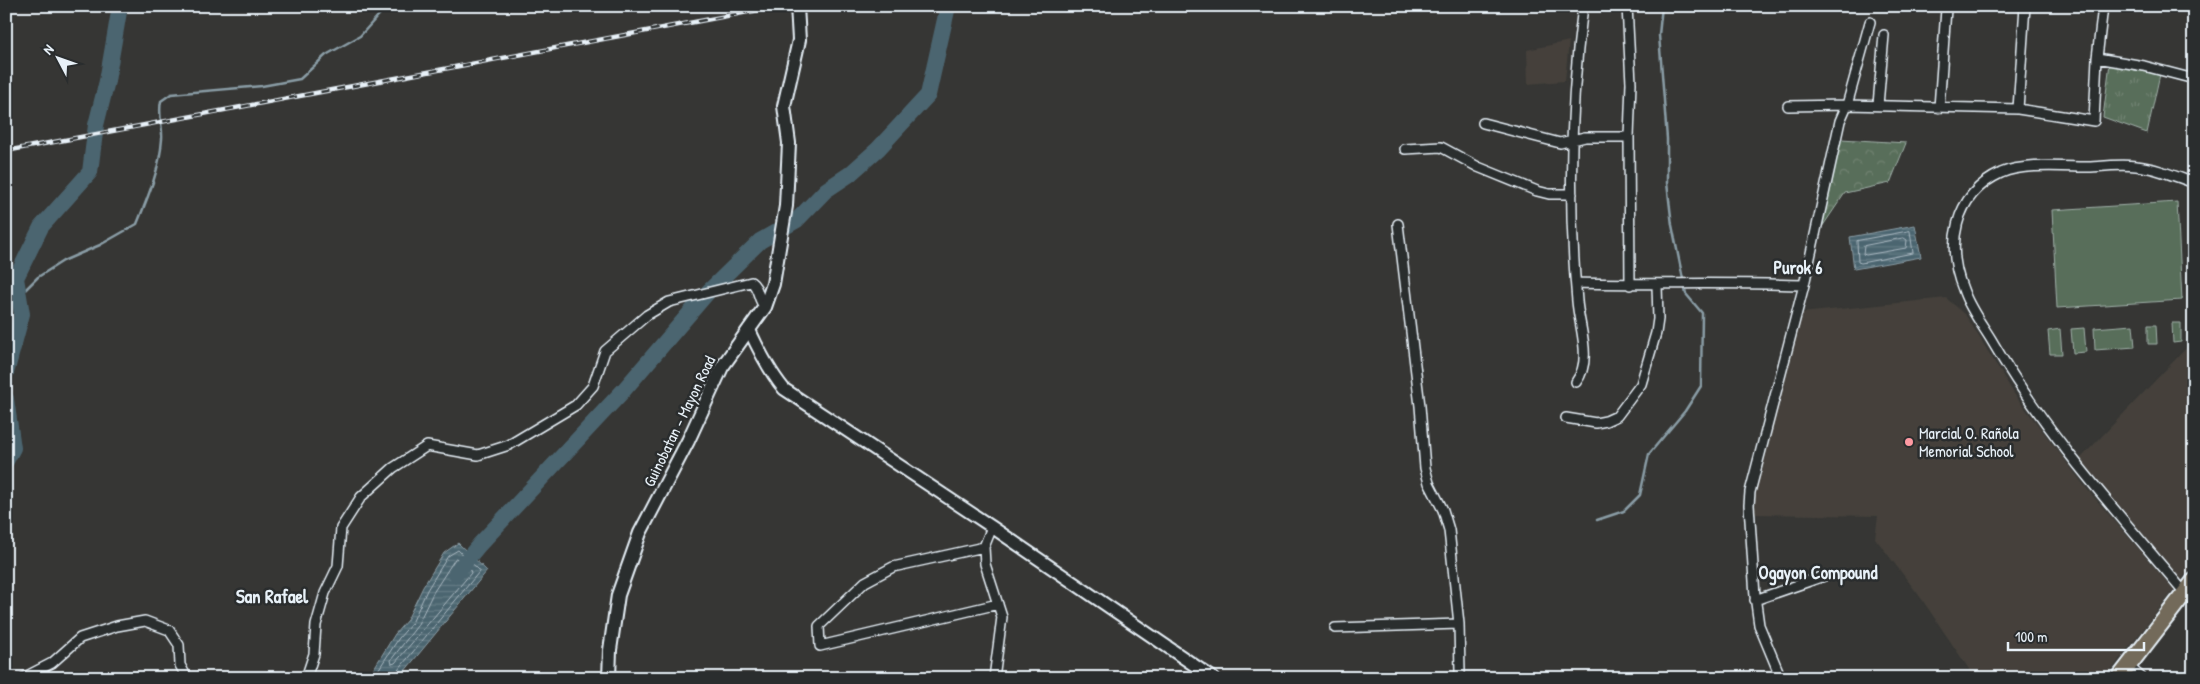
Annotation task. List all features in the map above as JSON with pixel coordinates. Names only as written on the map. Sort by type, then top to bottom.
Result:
[{"type":"highway","points":[[2123,672],[2189,587]]},
{"type":"main road","name":"Guinobatan - Mayon Road","points":[[610,678],[610,650],[618,595],[640,533],[688,441],[722,367],[766,308],[773,284],[786,206],[789,143],[784,106],[799,40],[797,6]]},
{"type":"street","points":[[1576,382],[1582,374],[1585,363],[1576,283],[1571,211],[1575,71],[1583,6]]},
{"type":"street","points":[[1627,6],[1631,83],[1629,137],[1630,285]]},
{"type":"street","points":[[2018,109],[2026,6]]},
{"type":"street","points":[[1788,106],[1878,105],[2018,109],[2094,120],[2097,58],[2103,6]]},
{"type":"street","points":[[1939,108],[1946,10]]},
{"type":"street","points":[[1781,678],[1760,625],[1756,600],[1749,505],[1750,492],[1804,286],[1840,121],[1847,105],[1870,22]]},
{"type":"street","points":[[1878,105],[1884,35]]},
{"type":"street","points":[[2097,58],[2144,66],[2194,79]]},
{"type":"street","points":[[1483,123],[1560,143],[1585,137],[1629,137]]},
{"type":"street","points":[[1404,149],[1442,147],[1478,167],[1537,191],[1549,194],[1572,194]]},
{"type":"street","points":[[2189,587],[2093,484],[2015,382],[1964,292],[1957,269],[1955,232],[1967,200],[1975,190],[1995,176],[2014,169],[2135,166],[2157,170],[2194,183]]},
{"type":"street","points":[[1398,224],[1420,406],[1425,468],[1429,483],[1444,510],[1448,530],[1459,624],[1460,672],[1458,678]]},
{"type":"street","points":[[306,678],[314,654],[316,625],[325,592],[338,566],[341,528],[361,497],[393,468],[427,446],[478,455],[509,445],[576,405],[593,386],[605,351],[647,314],[669,302],[751,282],[755,285],[760,303],[766,308]]},
{"type":"street","points":[[1576,283],[1657,285],[1747,283],[1804,286]]},
{"type":"street","points":[[1566,418],[1596,423],[1606,422],[1617,416],[1641,384],[1656,333],[1658,319],[1657,285]]},
{"type":"street","points":[[750,329],[760,353],[784,390],[992,527],[1213,678]]},
{"type":"street","points":[[992,527],[984,547],[985,564],[1002,617],[994,678]]},
{"type":"street","points":[[984,547],[893,567],[865,582],[818,626],[820,646],[998,604]]},
{"type":"street","points":[[1756,600],[1824,576]]},
{"type":"street","points":[[23,678],[52,662],[80,638],[118,626],[145,621],[169,630],[179,645],[180,665],[187,678]]},
{"type":"street","points":[[1335,628],[1459,624]]},
{"type":"street","points":[[2123,672],[2142,678]]},
{"type":"shaded area","points":[[1569,41],[1565,81],[1528,84],[1527,50]]},
{"type":"shaded area","name":"Marcial O. Rañola Memorial School","points":[[1946,298],[1965,314],[2015,395],[2087,489],[2174,590],[2105,678],[1975,678],[1921,598],[1875,538],[1878,516],[1753,514],[1753,496],[1801,313]]},
{"type":"shaded area","points":[[2194,340],[2194,565],[2181,580],[2080,459]]},
{"type":"green space","points":[[2110,63],[2160,74],[2147,133],[2103,117]]},
{"type":"green space","points":[[1841,139],[1906,143],[1890,183],[1845,193],[1822,227]]},
{"type":"green space","points":[[2177,202],[2182,300],[2057,308],[2052,210]]},
{"type":"green space","points":[[2172,323],[2181,323],[2181,342],[2173,343]]},
{"type":"green space","points":[[2133,325],[2135,347],[2095,350],[2094,328]]},
{"type":"green space","points":[[2148,325],[2156,325],[2157,344],[2148,344]]},
{"type":"green space","points":[[2084,328],[2086,352],[2073,353],[2071,329]]},
{"type":"green space","points":[[2060,329],[2062,354],[2050,354],[2048,331]]},
{"type":"water","points":[[1915,225],[1921,257],[1854,269],[1850,237]]},
{"type":"water","points":[[458,543],[487,571],[399,678],[368,678],[395,634],[407,620],[423,587],[444,553]]},
{"type":"waterway","points":[[6,373],[22,314],[16,278],[41,227],[90,172],[96,125],[107,81],[120,6]]},
{"type":"waterway","points":[[19,296],[38,277],[63,261],[100,245],[137,224],[153,183],[159,161],[162,139],[161,101],[171,94],[262,86],[300,79],[326,55],[360,36],[387,6]]},
{"type":"waterway","points":[[456,573],[479,545],[623,391],[708,292],[760,241],[797,220],[826,190],[850,174],[878,149],[928,95],[948,6]]},
{"type":"waterway","points":[[1597,520],[1624,511],[1640,495],[1649,454],[1685,411],[1701,386],[1702,313],[1686,294],[1672,225],[1667,183],[1667,139],[1659,35],[1662,6]]},
{"type":"waterway","points":[[6,399],[13,448],[6,461]]},
{"type":"railway","points":[[6,151],[780,6]]},
{"type":"place","name":"Marcial O. Rañola Memorial School","points":[[1909,442]]},
{"type":"district","name":"Purok 6","points":[[1798,267]]},
{"type":"district","name":"Ogayon Compound","points":[[1818,572]]},
{"type":"district","name":"San Rafael","points":[[272,596]]}]
